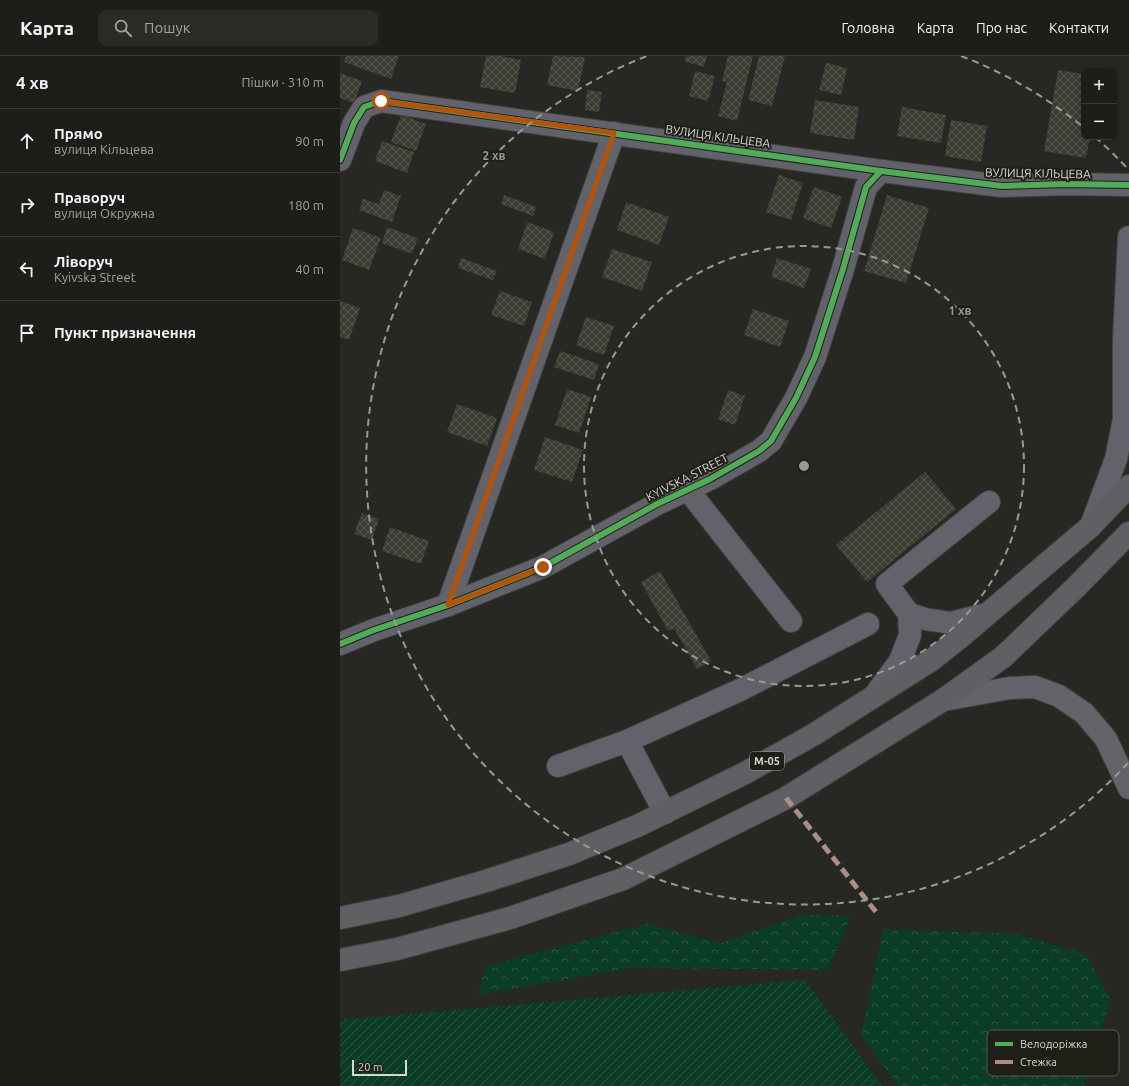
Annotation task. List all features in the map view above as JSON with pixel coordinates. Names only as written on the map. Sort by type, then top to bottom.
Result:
[{"type":"highway","name":"М-05","points":[[340,918],[399,906],[486,882],[569,854],[637,826],[745,774],[813,735],[933,659],[1091,526],[1129,486]]},
{"type":"highway","points":[[340,960],[397,949],[510,918],[622,879],[786,798],[943,700],[1003,657],[1076,587],[1129,533]]},
{"type":"main road","points":[[943,700],[1010,688],[1035,687],[1059,696],[1084,713],[1106,739],[1129,788]]},
{"type":"street","name":"ВУЛИЦЯ КІЛЬЦЕВА","points":[[340,160],[354,123],[364,107],[381,101],[881,171],[1002,186],[1066,184],[1129,185]]},
{"type":"street","points":[[448,605],[614,133]]},
{"type":"street","points":[[857,167],[866,187]]},
{"type":"street","name":"KYIVSKA STREET","points":[[340,644],[374,630],[448,605],[543,567],[650,508],[710,480],[759,452],[771,441],[796,398],[815,357],[843,269],[866,187],[881,171]]},
{"type":"street","points":[[1091,526],[1116,459],[1124,419],[1129,236]]},
{"type":"street","points":[[688,490],[791,621]]},
{"type":"street","points":[[873,697],[900,661],[910,635],[909,614],[887,584],[989,502]]},
{"type":"street","points":[[909,614],[925,619],[951,623],[987,614]]},
{"type":"street","points":[[558,766],[627,741],[740,690],[868,624]]},
{"type":"street","points":[[627,741],[665,813]]},
{"type":"green space","points":[[800,915],[851,916],[828,970],[629,968],[477,995],[486,966],[647,924],[721,943]]},
{"type":"green space","points":[[883,929],[1017,934],[1087,955],[1111,1000],[1102,1030],[987,1030],[987,1076],[1087,1076],[1084,1086],[898,1086],[861,1036]]},
{"type":"green space","points":[[805,980],[882,1086],[340,1086],[340,1020]]},
{"type":"building","points":[[346,56],[399,56],[391,79],[344,62]]},
{"type":"building","points":[[486,56],[500,56],[521,60],[515,93],[480,87]]},
{"type":"building","points":[[553,56],[585,57],[578,91],[547,85]]},
{"type":"building","points":[[686,56],[707,56],[704,67],[684,61]]},
{"type":"building","points":[[728,56],[753,56],[737,121],[718,116],[727,82],[722,81]]},
{"type":"building","points":[[759,56],[785,56],[772,106],[748,100]]},
{"type":"building","points":[[826,63],[847,68],[841,95],[819,90]]},
{"type":"building","points":[[1058,70],[1081,74],[1081,140],[1089,140],[1086,158],[1044,151]]},
{"type":"building","points":[[695,71],[715,76],[708,101],[689,96]]},
{"type":"building","points":[[340,73],[362,81],[354,103],[340,98]]},
{"type":"building","points":[[587,90],[602,92],[599,112],[585,110]]},
{"type":"building","points":[[815,100],[859,107],[854,140],[810,133]]},
{"type":"building","points":[[902,107],[946,115],[941,143],[897,136]]},
{"type":"building","points":[[401,115],[426,124],[416,151],[391,142]]},
{"type":"building","points":[[951,120],[987,126],[981,162],[945,156]]},
{"type":"building","points":[[382,141],[414,152],[407,173],[375,161]]},
{"type":"building","points":[[779,175],[803,183],[791,220],[766,212]]},
{"type":"building","points":[[814,187],[842,197],[831,228],[803,218]]},
{"type":"building","points":[[384,190],[401,196],[392,222],[359,210],[363,199],[379,204]]},
{"type":"building","points":[[504,195],[536,207],[533,216],[501,204]]},
{"type":"building","points":[[887,195],[929,208],[906,283],[864,271]]},
{"type":"building","points":[[626,202],[669,217],[659,245],[617,230]]},
{"type":"building","points":[[527,222],[554,232],[545,259],[518,249]]},
{"type":"building","points":[[387,227],[418,238],[412,254],[382,243]]},
{"type":"building","points":[[353,228],[381,238],[369,270],[342,260]]},
{"type":"building","points":[[612,249],[652,262],[642,291],[602,277]]},
{"type":"building","points":[[461,258],[497,271],[493,280],[458,268]]},
{"type":"building","points":[[777,258],[811,269],[804,288],[771,277]]},
{"type":"building","points":[[500,291],[532,302],[524,326],[491,315]]},
{"type":"building","points":[[340,301],[360,308],[349,340],[340,337]]},
{"type":"building","points":[[753,309],[789,321],[780,347],[744,335]]},
{"type":"building","points":[[586,317],[614,326],[604,355],[576,345]]},
{"type":"building","points":[[560,351],[599,364],[594,380],[554,367]]},
{"type":"building","points":[[567,389],[591,397],[579,433],[555,425]]},
{"type":"building","points":[[728,390],[745,396],[735,425],[718,419]]},
{"type":"building","points":[[457,404],[497,418],[487,446],[447,432]]},
{"type":"building","points":[[545,437],[583,450],[572,482],[534,470]]},
{"type":"building","points":[[925,472],[956,509],[867,582],[836,545]]},
{"type":"building","points":[[362,513],[379,519],[372,540],[354,534]]},
{"type":"building","points":[[390,527],[429,541],[421,564],[382,551]]},
{"type":"building","points":[[660,571],[711,661],[697,669],[674,628],[668,631],[641,582]]},
{"type":"marked path","points":[[786,798],[876,912]]},
{"type":"cycle path","points":[[340,160],[354,123],[364,107],[381,101],[881,171],[1002,186],[1066,184],[1129,185]]},
{"type":"cycle path","points":[[340,644],[374,630],[448,605],[543,567],[657,504],[710,479],[759,451],[771,441],[796,398],[815,357],[843,269],[866,187],[881,171]]},
{"type":"route","points":[[381,101],[614,133],[448,605],[543,567]]}]
